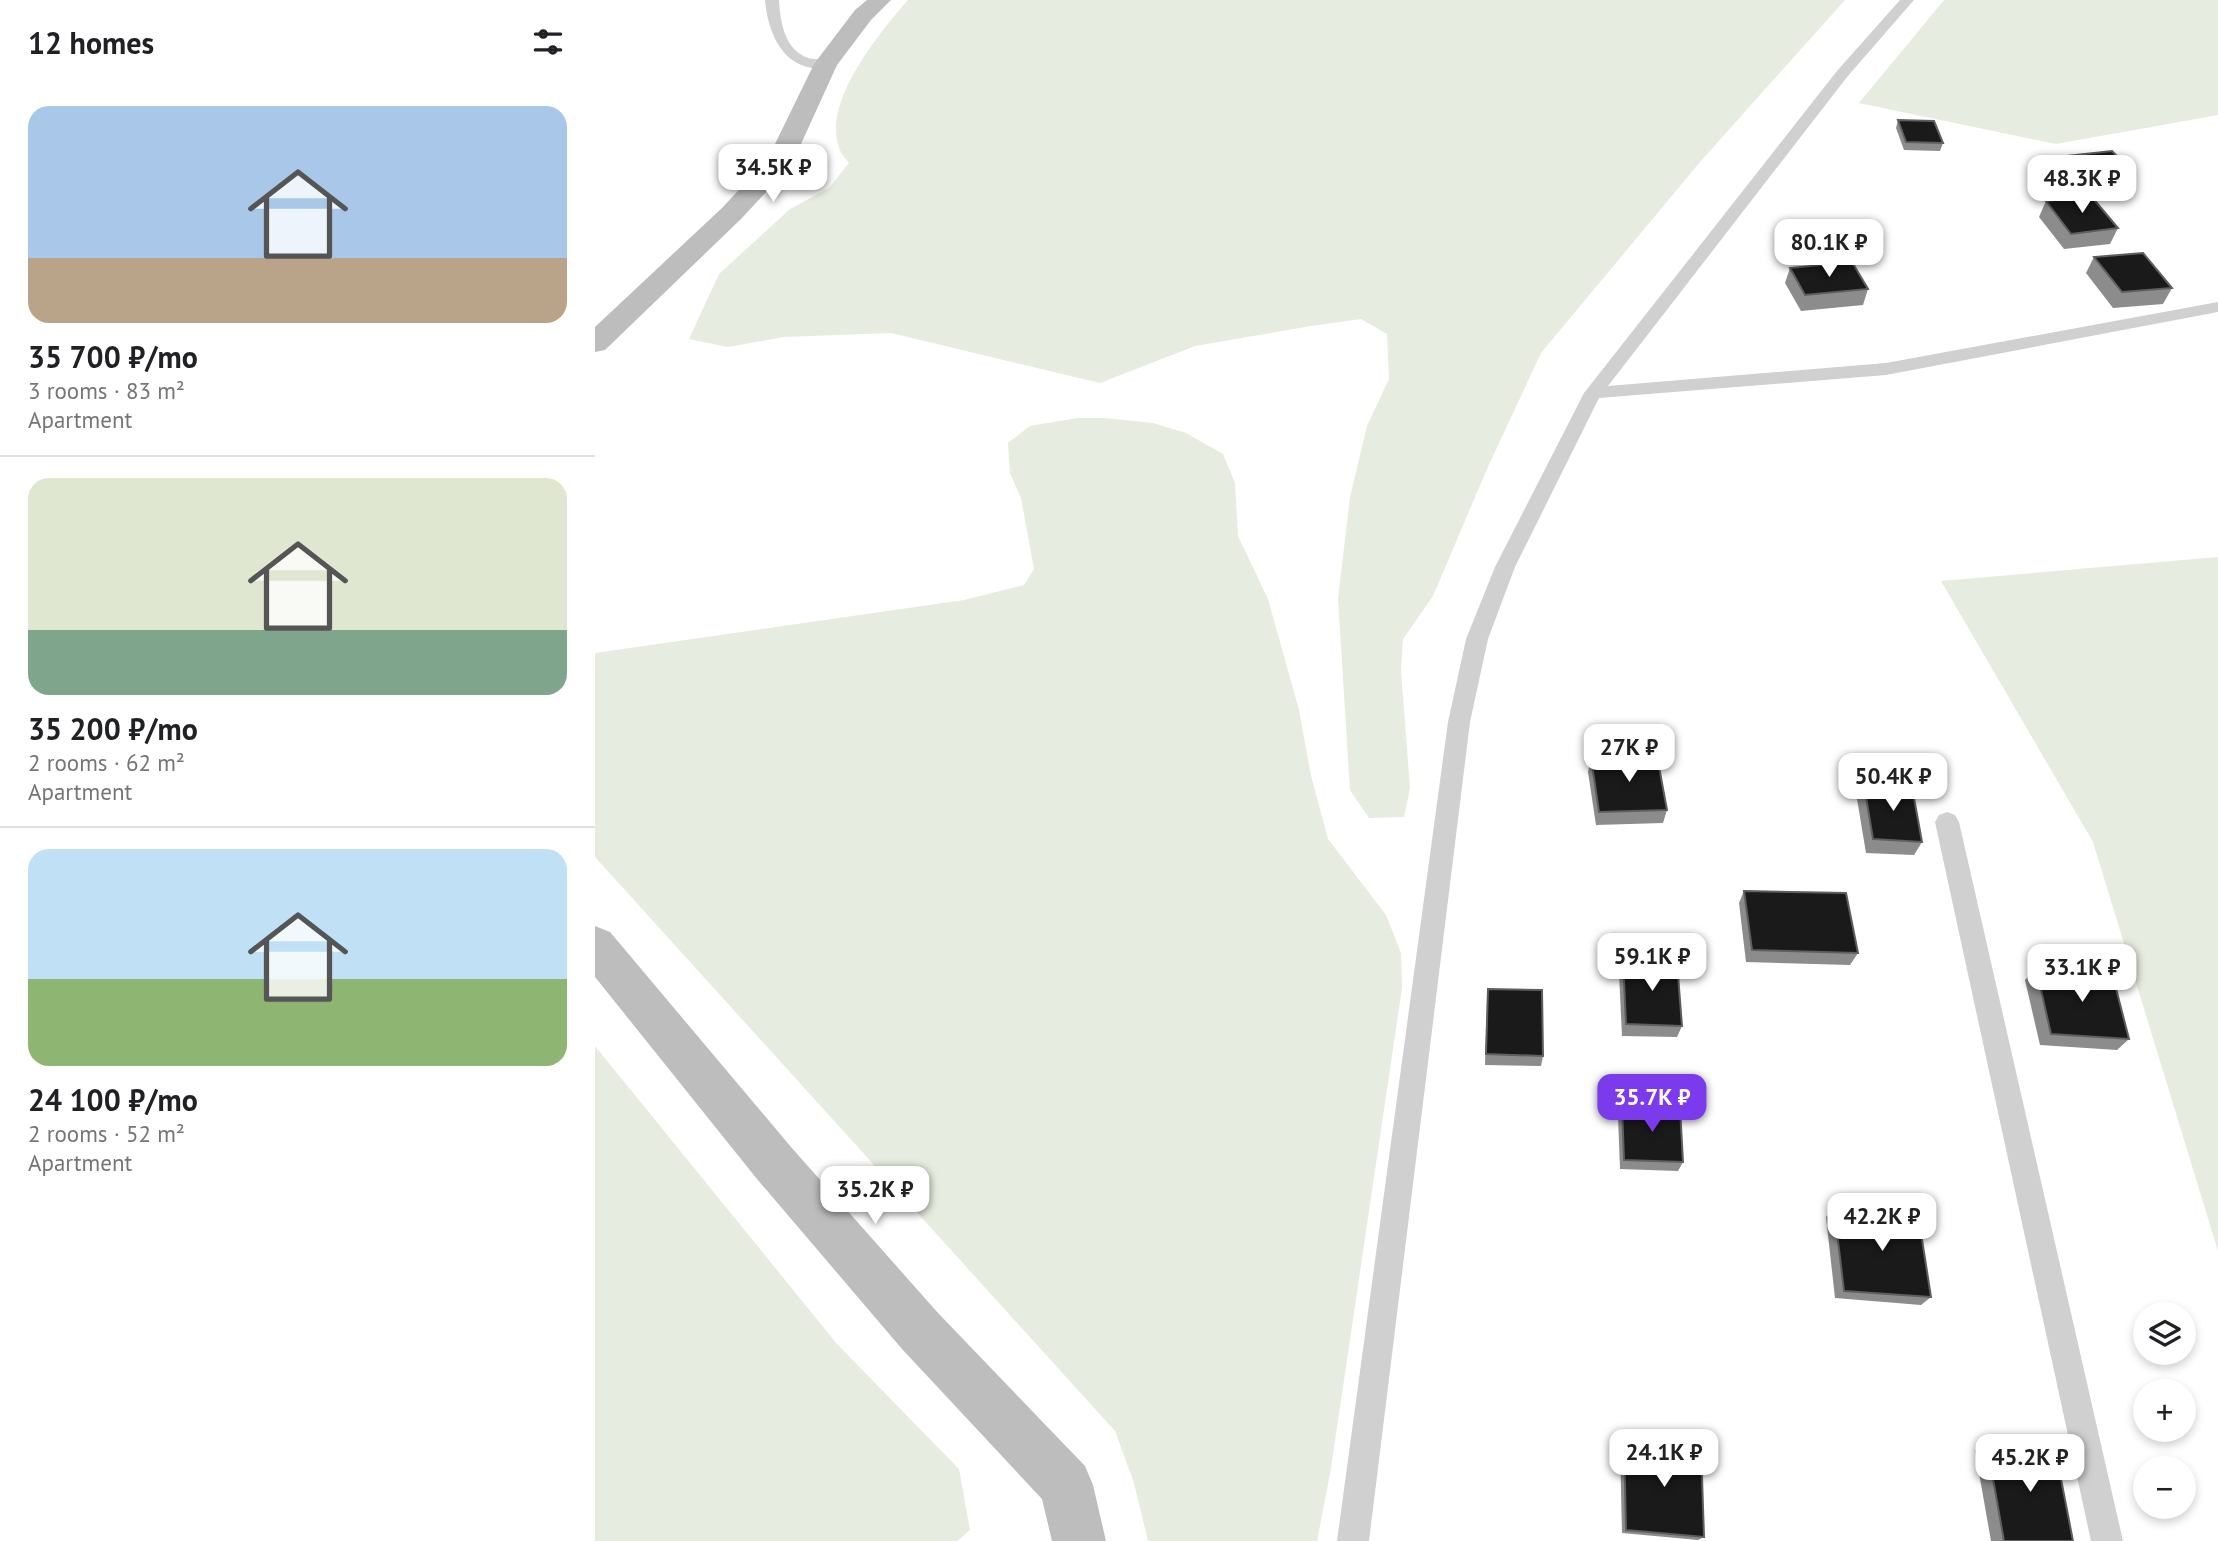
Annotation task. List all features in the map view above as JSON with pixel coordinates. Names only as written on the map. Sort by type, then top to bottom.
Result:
[{"type":"main road","points":[[595,343],[732,213],[769,173],[787,144],[826,64],[863,15],[880,0]]},
{"type":"main road","points":[[595,945],[783,1174],[920,1331],[1066,1485],[1079,1541]]},
{"type":"lane","points":[[772,0],[773,21],[788,50],[803,61],[826,64]]},
{"type":"lane","points":[[1353,1541],[1459,722],[1477,639],[1505,567],[1593,393],[1842,74],[1907,0]]},
{"type":"lane","points":[[1593,393],[1886,369],[2218,307]]},
{"type":"lane","points":[[1947,822],[2106,1541]]},
{"type":"shaded area","points":[[908,0],[1845,0],[1700,162],[1541,353],[1487,469],[1433,596],[1403,639],[1401,671],[1410,788],[1404,817],[1369,818],[1350,790],[1338,599],[1350,497],[1367,426],[1389,379],[1387,334],[1361,319],[1311,326],[1195,346],[1100,383],[891,333],[784,337],[728,347],[689,339],[719,274],[790,209],[829,188],[849,163],[841,152],[836,132],[838,112],[845,91],[869,49]]},
{"type":"shaded area","points":[[1944,0],[2218,0],[2218,115],[2056,144],[1859,103]]},
{"type":"shaded area","points":[[1077,418],[1153,423],[1186,433],[1223,454],[1235,483],[1238,536],[1268,599],[1299,710],[1311,776],[1328,839],[1386,915],[1401,953],[1402,988],[1331,1468],[1317,1541],[1148,1541],[1134,1483],[1115,1431],[595,857],[595,653],[964,600],[1024,585],[1034,569],[1021,498],[1010,473],[1008,443],[1030,426]]},
{"type":"shaded area","points":[[2218,557],[2218,1251],[2093,842],[1941,581]]},
{"type":"shaded area","points":[[595,1046],[837,1344],[959,1469],[970,1530],[957,1541],[595,1541]]},
{"type":"building","points":[[1898,120],[1934,121],[1943,143],[1906,142]]},
{"type":"building","points":[[2112,151],[2133,173],[2076,178],[2057,157]]},
{"type":"building","points":[[2091,196],[2118,228],[2071,234],[2046,201]]},
{"type":"building","points":[[2143,253],[2172,288],[2122,292],[2094,257]]},
{"type":"building","points":[[1852,262],[1868,289],[1805,295],[1790,268]]},
{"type":"building","points":[[1657,756],[1667,810],[1599,812],[1591,758]]},
{"type":"building","points":[[1864,785],[1912,787],[1922,842],[1873,839]]},
{"type":"building","points":[[1744,891],[1846,893],[1858,953],[1752,950]]},
{"type":"building","points":[[1623,961],[1677,962],[1682,1026],[1626,1024]]},
{"type":"building","points":[[2036,968],[2112,973],[2129,1039],[2051,1034]]},
{"type":"building","points":[[1488,989],[1542,990],[1543,1056],[1486,1054]]},
{"type":"building","points":[[1622,1106],[1680,1108],[1683,1162],[1624,1160]]},
{"type":"building","points":[[1834,1208],[1918,1214],[1931,1297],[1844,1291]]},
{"type":"building","points":[[1624,1441],[1701,1447],[1704,1537],[1626,1530]]},
{"type":"building","points":[[1987,1445],[2055,1448],[2073,1541],[2004,1541]]}]
